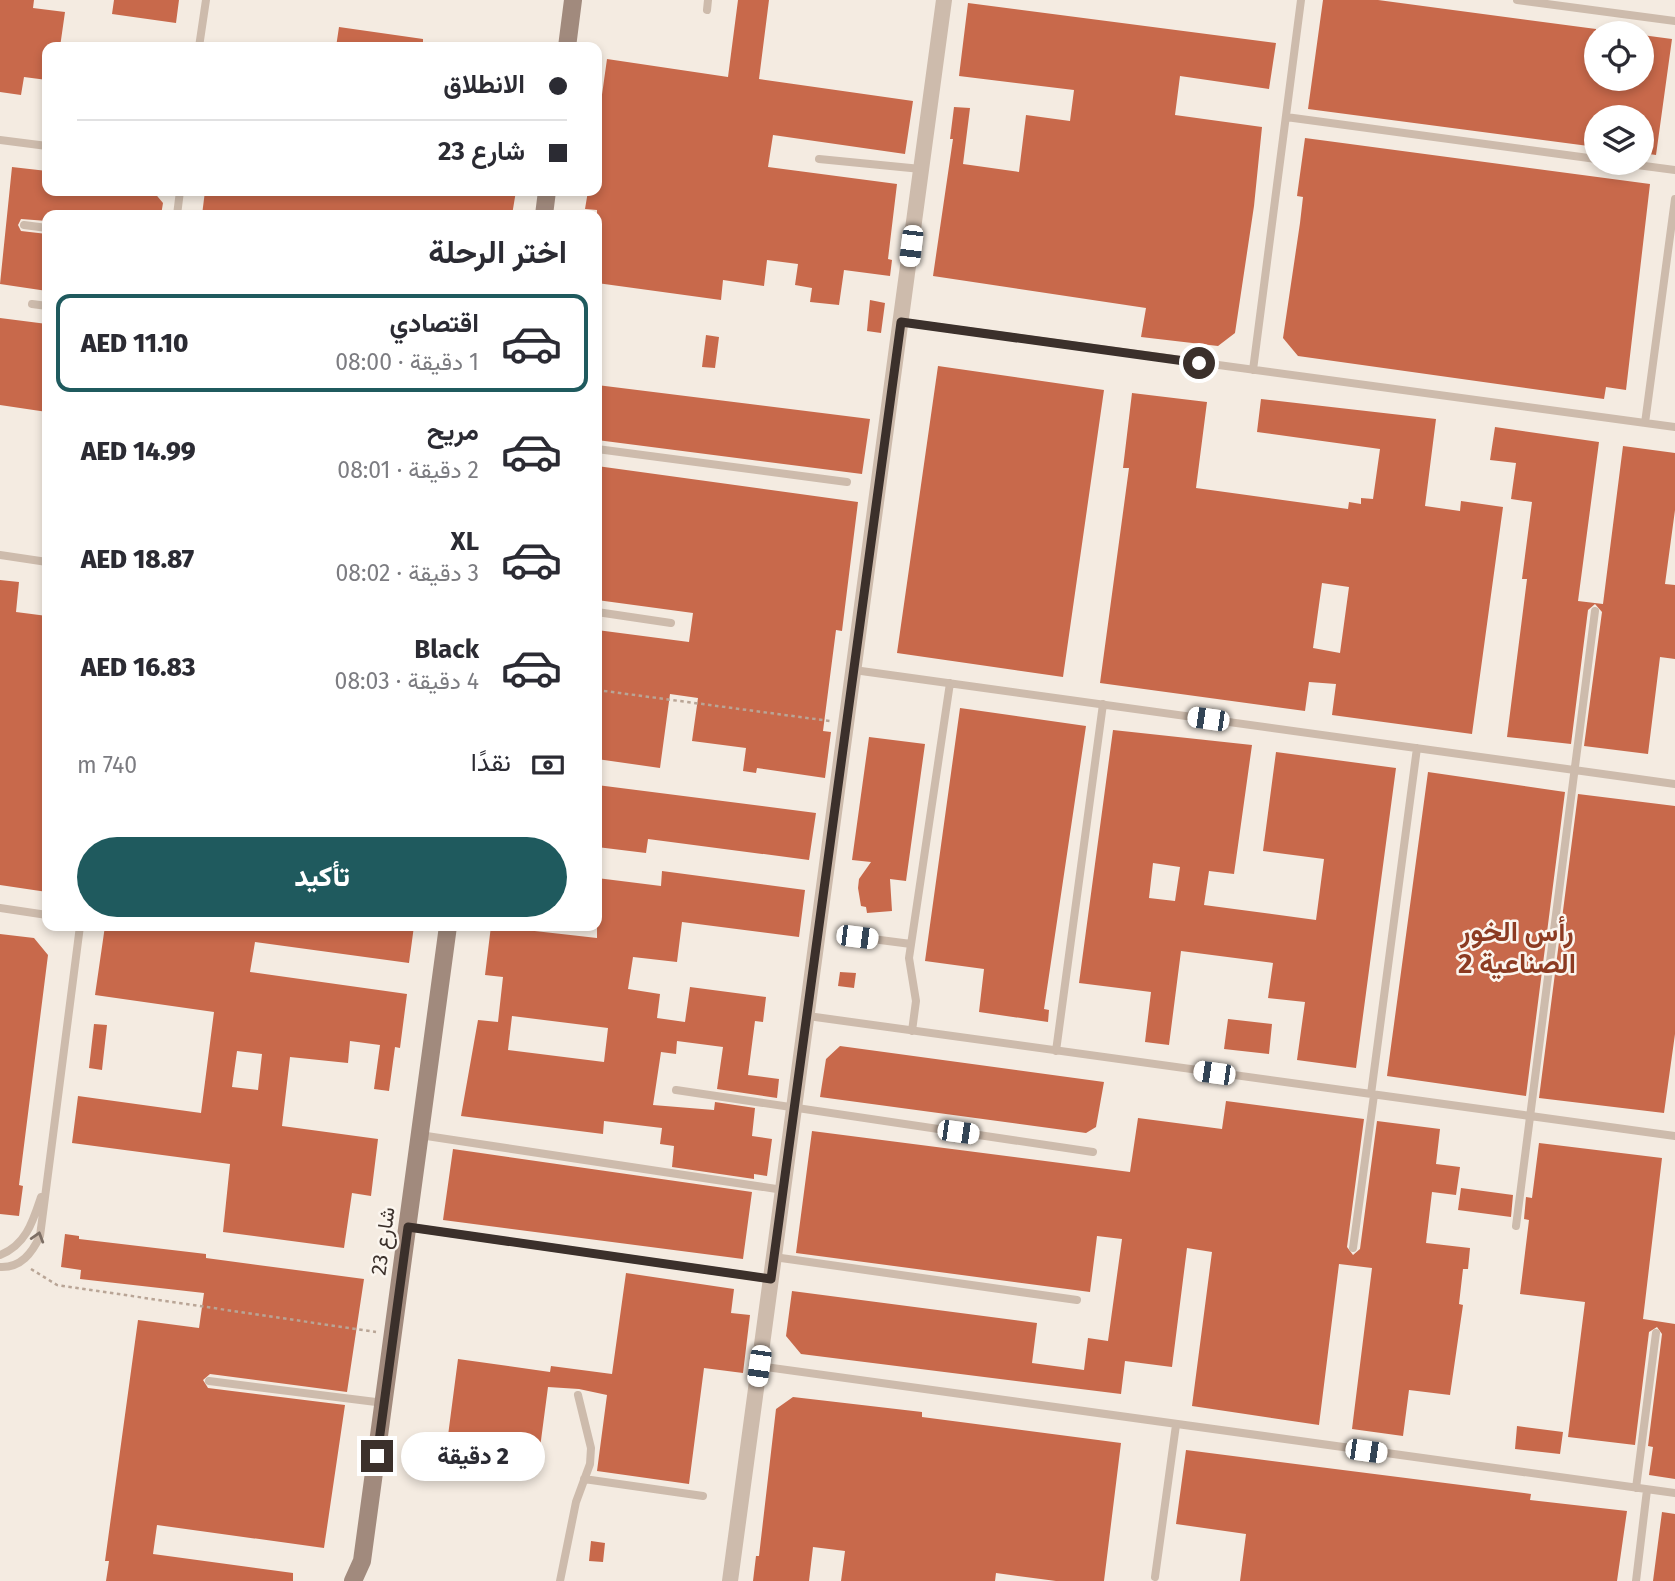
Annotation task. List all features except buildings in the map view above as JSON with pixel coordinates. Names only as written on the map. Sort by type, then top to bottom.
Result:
[{"type":"street","points":[[568,42],[573,0]]},
{"type":"street","points":[[730,1581],[944,0]]},
{"type":"street","name":"شارع 23","points":[[353,1581],[362,1561],[448,931]]},
{"type":"street","name":"شارع 23","points":[[362,1561],[366,1581]]},
{"type":"lane","points":[[200,42],[206,0]]},
{"type":"lane","points":[[707,10],[708,0]]},
{"type":"lane","points":[[1253,370],[1301,0]]},
{"type":"lane","points":[[1517,0],[1675,21]]},
{"type":"lane","points":[[1286,117],[1584,157]]},
{"type":"lane","points":[[0,139],[42,145]]},
{"type":"lane","points":[[819,159],[921,169]]},
{"type":"lane","points":[[1654,167],[1675,170]]},
{"type":"lane","points":[[1646,423],[1675,199]]},
{"type":"lane","points":[[24,225],[42,227]]},
{"type":"lane","points":[[32,304],[42,305]]},
{"type":"lane","points":[[901,322],[1675,427]]},
{"type":"lane","points":[[602,450],[847,482]]},
{"type":"lane","points":[[0,555],[42,561]]},
{"type":"lane","points":[[1516,1226],[1595,611]]},
{"type":"lane","points":[[602,613],[671,623]]},
{"type":"lane","points":[[854,670],[1675,784]]},
{"type":"lane","points":[[912,1031],[916,1008],[909,965],[911,944],[950,683]]},
{"type":"lane","points":[[1056,1051],[1103,704]]},
{"type":"lane","points":[[1353,1248],[1417,748]]},
{"type":"lane","points":[[0,908],[42,914]]},
{"type":"lane","points":[[0,1267],[22,1262],[33,1251],[40,1236],[79,931]]},
{"type":"lane","points":[[857,937],[911,944]]},
{"type":"lane","points":[[807,1016],[1675,1136]]},
{"type":"lane","points":[[676,1090],[1093,1152]]},
{"type":"lane","points":[[420,1135],[783,1190]]},
{"type":"lane","points":[[0,1255],[17,1245],[27,1233],[46,1185]]},
{"type":"lane","points":[[408,1227],[771,1279]]},
{"type":"lane","points":[[774,1257],[1076,1300]]},
{"type":"lane","points":[[1636,1488],[1656,1333]]},
{"type":"lane","points":[[759,1366],[1675,1493]]},
{"type":"lane","points":[[209,1381],[384,1403]]},
{"type":"lane","points":[[560,1581],[576,1502],[590,1464],[591,1448],[578,1395]]},
{"type":"lane","points":[[1155,1577],[1176,1425]]},
{"type":"lane","points":[[584,1479],[704,1496]]},
{"type":"lane","points":[[1636,1581],[1647,1490]]},
{"type":"path","points":[[602,691],[847,723]]},
{"type":"path","points":[[22,1262],[57,1285],[393,1334]]},
{"type":"district","name":"رأس الخور الصناعية 2","points":[[1517,947]]},
{"type":"route","points":[[377,1456],[408,1227],[771,1279],[901,322],[1199,363]]}]
